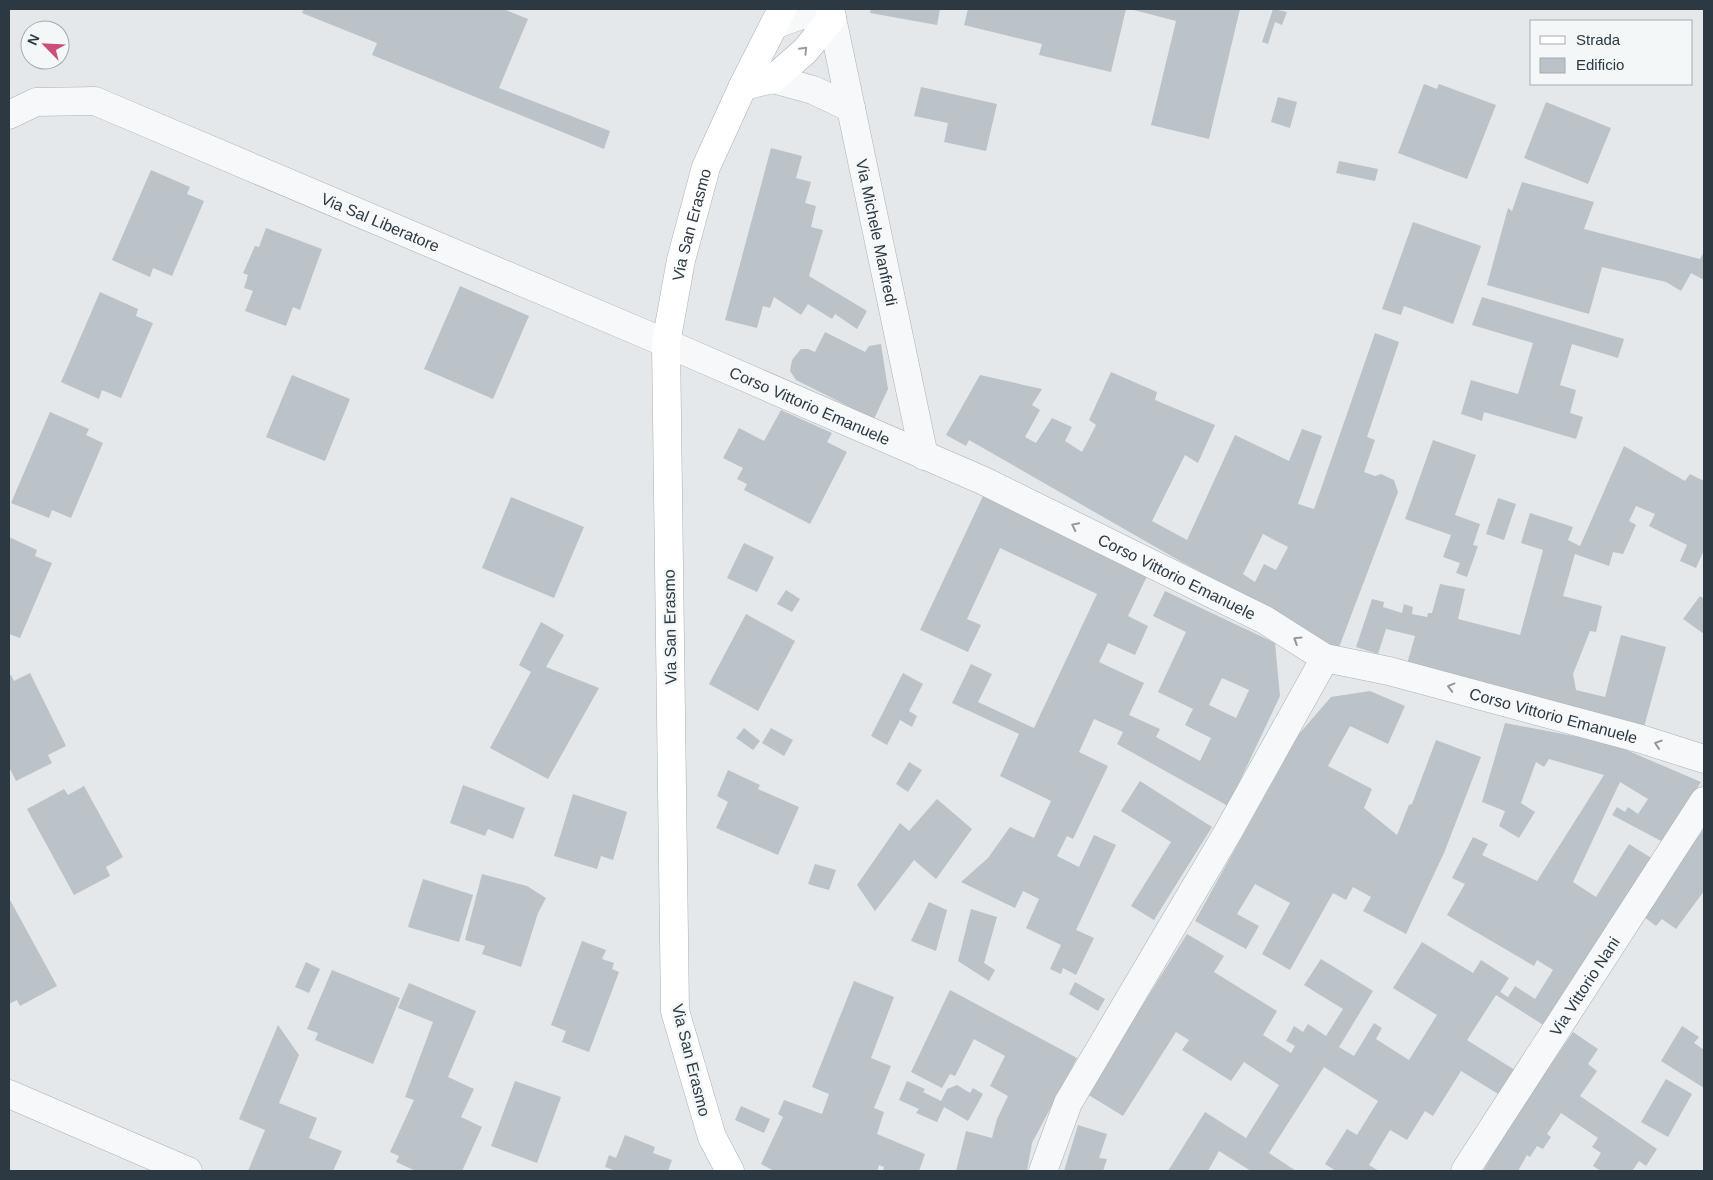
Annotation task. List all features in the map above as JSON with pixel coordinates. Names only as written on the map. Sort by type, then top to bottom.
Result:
[{"type":"main road","points":[[743,86],[773,79],[805,50],[831,13]]},
{"type":"main road","name":"Via San Erasmo","points":[[730,1171],[712,1137],[676,1011],[666,343],[681,260],[706,167],[743,86],[778,17]]},
{"type":"street","name":"Via San Erasmo","points":[[778,17],[831,13]]},
{"type":"street","name":"Via Michele Manfredi","points":[[831,13],[924,456]]},
{"type":"street","points":[[773,79],[813,90],[851,108]]},
{"type":"street","name":"Via Sal Liberatore","points":[[9,115],[36,102],[95,101],[666,343]]},
{"type":"street","name":"Corso Vittorio Emanuele","points":[[666,343],[984,481],[1265,620],[1325,658],[1389,671],[1641,739],[1704,759]]},
{"type":"street","points":[[1043,1171],[1068,1102],[1228,832],[1325,658]]},
{"type":"street","name":"Via Vittorio Nani","points":[[1465,1171],[1704,802]]},
{"type":"street","points":[[9,1094],[188,1171]]},
{"type":"building","points":[[304,9],[503,9],[528,19],[499,88],[610,131],[604,149],[372,55],[377,43],[302,13]]},
{"type":"building","points":[[871,9],[940,9],[937,25],[870,13]]},
{"type":"building","points":[[968,9],[1126,9],[1111,72],[1039,55],[1042,44],[964,25]]},
{"type":"building","points":[[1130,9],[1240,9],[1209,139],[1151,125],[1176,21]]},
{"type":"building","points":[[1273,9],[1287,12],[1282,25],[1275,22],[1268,44],[1262,42]]},
{"type":"building","points":[[1424,84],[1437,89],[1439,84],[1496,105],[1467,179],[1398,153]]},
{"type":"building","points":[[921,87],[997,104],[986,151],[944,142],[948,123],[914,116]]},
{"type":"building","points":[[1278,97],[1297,102],[1290,128],[1271,122]]},
{"type":"building","points":[[1546,102],[1611,128],[1588,184],[1524,158]]},
{"type":"building","points":[[771,148],[802,156],[796,178],[811,182],[805,203],[816,206],[811,227],[823,230],[809,276],[867,311],[857,329],[835,314],[832,319],[808,304],[801,315],[774,297],[770,308],[763,306],[757,328],[725,320]]},
{"type":"building","points":[[1339,161],[1378,169],[1375,181],[1336,173]]},
{"type":"building","points":[[151,170],[190,187],[187,194],[204,201],[172,276],[153,268],[150,277],[112,260]]},
{"type":"building","points":[[1522,182],[1594,202],[1584,229],[1700,259],[1704,252],[1704,280],[1691,273],[1681,291],[1666,282],[1602,267],[1589,314],[1487,285],[1508,208],[1512,211]]},
{"type":"building","points":[[1413,222],[1481,246],[1453,324],[1404,306],[1401,315],[1382,309]]},
{"type":"building","points":[[266,228],[322,249],[300,310],[293,307],[286,326],[245,311],[253,291],[244,288],[248,275],[243,273],[255,246],[259,247]]},
{"type":"building","points":[[460,286],[529,316],[493,399],[424,369]]},
{"type":"building","points":[[100,292],[138,309],[136,316],[153,323],[121,398],[102,390],[99,399],[61,382]]},
{"type":"building","points":[[1482,297],[1624,339],[1618,358],[1572,344],[1560,385],[1576,390],[1570,413],[1583,417],[1576,439],[1484,412],[1482,421],[1461,414],[1471,380],[1518,394],[1533,343],[1472,325]]},
{"type":"building","points":[[825,332],[865,352],[869,346],[881,344],[888,389],[874,419],[796,380],[790,371],[792,360],[801,349],[815,352]]},
{"type":"building","points":[[1375,333],[1399,342],[1367,437],[1375,440],[1364,472],[1375,476],[1381,474],[1394,480],[1398,492],[1338,650],[1248,597],[1180,561],[969,440],[966,446],[946,435],[980,375],[1042,389],[1032,405],[1040,410],[1025,437],[1036,443],[1052,418],[1072,427],[1065,441],[1082,452],[1096,425],[1089,420],[1111,372],[1157,392],[1155,400],[1215,425],[1198,463],[1185,455],[1152,521],[1187,540],[1235,435],[1289,461],[1302,429],[1322,436],[1298,504],[1314,509]],"holes":[[[1263,534],[1288,547],[1276,570],[1264,564],[1255,582],[1243,574]]]},
{"type":"building","points":[[292,375],[350,399],[325,461],[266,437]]},
{"type":"building","points":[[781,410],[832,433],[827,442],[847,452],[810,524],[744,490],[747,484],[737,479],[743,468],[723,458],[739,428],[764,441]]},
{"type":"building","points":[[50,412],[89,429],[86,435],[103,443],[71,518],[52,510],[49,518],[11,503]]},
{"type":"building","points":[[1433,440],[1476,455],[1455,515],[1480,524],[1473,545],[1478,546],[1467,577],[1456,573],[1460,563],[1443,557],[1451,535],[1405,519]]},
{"type":"building","points":[[1624,446],[1685,481],[1690,474],[1704,481],[1704,550],[1696,568],[1680,561],[1687,545],[1649,526],[1655,514],[1636,506],[1629,521],[1636,525],[1623,554],[1613,552],[1609,566],[1575,554],[1563,596],[1602,606],[1596,632],[1590,631],[1573,674],[1576,690],[1605,697],[1621,635],[1666,647],[1644,727],[1407,664],[1415,636],[1386,629],[1378,654],[1356,647],[1372,599],[1384,602],[1383,607],[1402,613],[1404,604],[1413,607],[1412,614],[1427,617],[1428,613],[1432,613],[1440,584],[1465,589],[1458,619],[1520,635],[1543,550],[1521,543],[1530,513],[1573,527],[1568,540],[1580,546]]},
{"type":"building","points":[[983,496],[1148,574],[1128,616],[1148,626],[1135,655],[1108,643],[1099,662],[1144,683],[1129,715],[1160,729],[1156,737],[1200,761],[1211,738],[1185,725],[1193,709],[1158,692],[1186,632],[1153,616],[1165,591],[1275,643],[1280,696],[1228,806],[1117,744],[1123,732],[1094,719],[1079,752],[1108,766],[1073,839],[1067,836],[1057,856],[1079,867],[1094,835],[1116,845],[1076,930],[1094,938],[1076,975],[1063,968],[1061,974],[1050,969],[1061,945],[1026,928],[1039,899],[1023,891],[1015,908],[961,882],[988,858],[1010,827],[1034,838],[1051,801],[1000,776],[1019,734],[952,703],[971,664],[992,674],[978,702],[1034,728],[1097,594],[1000,548],[967,619],[981,625],[968,652],[920,630]],"holes":[[[1222,678],[1249,690],[1236,718],[1209,705]]]},
{"type":"building","points":[[511,497],[584,527],[554,598],[482,568]]},
{"type":"building","points":[[1498,498],[1516,504],[1504,540],[1486,534]]},
{"type":"building","points":[[9,537],[37,550],[35,556],[52,563],[20,638],[9,634]]},
{"type":"building","points":[[744,543],[774,557],[757,592],[727,578]]},
{"type":"building","points":[[786,590],[800,599],[792,612],[777,604]]},
{"type":"building","points":[[1700,596],[1704,599],[1704,634],[1683,619]]},
{"type":"building","points":[[746,614],[795,641],[758,711],[709,684]]},
{"type":"building","points":[[541,622],[564,635],[546,667],[599,688],[548,779],[490,748],[531,672],[519,665]]},
{"type":"building","points":[[30,673],[66,746],[48,755],[52,763],[16,781],[9,767],[9,675],[11,675],[14,681]]},
{"type":"building","points":[[903,673],[923,684],[909,711],[917,716],[912,727],[900,720],[887,745],[871,736]]},
{"type":"building","points":[[1370,691],[1405,706],[1388,744],[1350,726],[1328,766],[1372,789],[1364,808],[1397,835],[1409,805],[1412,804],[1436,740],[1481,757],[1444,853],[1406,934],[1363,911],[1371,897],[1353,887],[1346,900],[1333,893],[1290,970],[1262,954],[1290,903],[1255,884],[1237,914],[1259,926],[1246,949],[1195,921],[1299,734],[1331,697]]},
{"type":"building","points":[[1505,723],[1610,743],[1701,782],[1663,842],[1612,815],[1617,807],[1625,812],[1628,807],[1638,814],[1648,799],[1620,782],[1573,882],[1596,897],[1629,844],[1653,859],[1548,1028],[1496,995],[1467,1040],[1518,1072],[1503,1097],[1461,1071],[1433,1116],[1425,1111],[1407,1140],[1390,1130],[1369,1165],[1379,1171],[1336,1171],[1325,1164],[1347,1129],[1357,1135],[1378,1101],[1324,1067],[1269,1153],[1296,1171],[1251,1171],[1219,1151],[1208,1171],[1168,1171],[1205,1112],[1246,1138],[1279,1085],[1244,1062],[1231,1081],[1182,1050],[1189,1040],[1176,1032],[1123,1116],[1087,1094],[1187,934],[1224,956],[1214,972],[1277,1011],[1263,1035],[1291,1053],[1295,1046],[1286,1041],[1294,1026],[1303,1032],[1308,1024],[1326,1036],[1343,1009],[1304,985],[1321,959],[1373,991],[1339,1047],[1354,1056],[1374,1023],[1382,1028],[1376,1039],[1409,1060],[1437,1015],[1393,988],[1422,942],[1473,973],[1481,960],[1509,978],[1500,992],[1508,997],[1515,986],[1535,999],[1553,970],[1537,960],[1534,966],[1447,915],[1465,884],[1452,878],[1473,837],[1488,844],[1482,855],[1537,881],[1604,775],[1549,759],[1544,767],[1536,762],[1521,803],[1535,812],[1519,838],[1499,826],[1505,811],[1482,802]]},
{"type":"building","points":[[744,728],[760,741],[753,750],[736,738]]},
{"type":"building","points":[[771,728],[793,740],[784,756],[762,743]]},
{"type":"building","points":[[909,762],[922,770],[908,792],[896,784]]},
{"type":"building","points":[[728,770],[760,785],[758,789],[799,807],[778,855],[716,828],[728,802],[717,796]]},
{"type":"building","points":[[1140,781],[1212,827],[1154,920],[1131,906],[1171,842],[1121,811]]},
{"type":"building","points":[[463,785],[525,808],[513,839],[488,829],[485,836],[450,823]]},
{"type":"building","points":[[84,786],[123,857],[106,867],[110,876],[74,895],[27,809],[64,789],[68,795]]},
{"type":"building","points":[[573,794],[627,812],[613,860],[601,856],[597,869],[554,856]]},
{"type":"building","points":[[937,799],[972,829],[936,879],[914,860],[875,911],[857,885],[900,823],[909,831]]},
{"type":"building","points":[[1704,829],[1704,891],[1676,929],[1662,919],[1656,926],[1640,914]]},
{"type":"building","points":[[815,864],[836,870],[829,890],[808,884]]},
{"type":"building","points":[[482,874],[527,886],[546,898],[538,913],[521,967],[482,954],[485,946],[465,940]]},
{"type":"building","points":[[423,879],[473,895],[459,942],[408,927]]},
{"type":"building","points":[[9,898],[57,986],[20,1006],[17,1000],[9,1004]]},
{"type":"building","points":[[929,902],[947,910],[936,951],[911,941]]},
{"type":"building","points":[[971,909],[997,917],[984,963],[995,970],[989,981],[958,961]]},
{"type":"building","points":[[582,941],[606,950],[602,959],[614,963],[612,969],[619,972],[589,1052],[562,1042],[566,1031],[551,1025]]},
{"type":"building","points":[[306,962],[320,969],[309,993],[295,987]]},
{"type":"building","points":[[332,970],[400,998],[373,1064],[315,1040],[318,1033],[307,1029]]},
{"type":"building","points":[[854,981],[894,997],[871,1058],[891,1066],[874,1108],[884,1112],[877,1134],[925,1154],[919,1171],[883,1171],[884,1167],[879,1165],[877,1171],[774,1171],[761,1164],[783,1117],[778,1114],[784,1100],[822,1114],[829,1094],[812,1087]]},
{"type":"building","points":[[1075,982],[1105,999],[1098,1011],[1069,994]]},
{"type":"building","points":[[409,983],[476,1011],[448,1077],[474,1089],[461,1117],[482,1127],[462,1171],[416,1171],[396,1162],[399,1156],[390,1152],[414,1100],[405,1097],[433,1022],[398,1008]]},
{"type":"building","points":[[950,990],[1077,1058],[1032,1143],[1027,1171],[956,1171],[966,1131],[992,1138],[997,1119],[1008,1096],[990,1086],[1005,1056],[974,1039],[955,1076],[950,1074],[942,1088],[911,1072]]},
{"type":"building","points":[[278,1025],[299,1055],[279,1103],[317,1118],[309,1138],[342,1151],[333,1171],[248,1171],[265,1130],[239,1119]]},
{"type":"building","points":[[1682,1026],[1699,1037],[1694,1043],[1704,1050],[1704,1088],[1661,1061]]},
{"type":"building","points":[[1573,1032],[1598,1049],[1588,1064],[1597,1071],[1580,1096],[1657,1149],[1646,1166],[1639,1161],[1632,1171],[1601,1171],[1593,1166],[1601,1153],[1592,1147],[1598,1138],[1561,1113],[1547,1134],[1551,1137],[1543,1149],[1537,1146],[1530,1157],[1527,1155],[1518,1171],[1483,1171],[1501,1137]]},
{"type":"building","points":[[1666,1079],[1692,1094],[1668,1137],[1641,1122]]},
{"type":"building","points":[[515,1081],[561,1097],[537,1163],[491,1146]]},
{"type":"building","points":[[907,1081],[925,1089],[923,1092],[941,1101],[947,1089],[957,1085],[970,1093],[973,1088],[983,1094],[968,1121],[944,1107],[937,1122],[916,1113],[919,1109],[899,1100]]},
{"type":"building","points":[[741,1106],[770,1119],[764,1133],[735,1120]]},
{"type":"building","points":[[1078,1125],[1107,1134],[1099,1158],[1107,1159],[1103,1171],[1064,1171]]},
{"type":"building","points":[[625,1135],[655,1147],[653,1153],[672,1160],[668,1171],[616,1171],[605,1167],[609,1155],[616,1158]]}]
